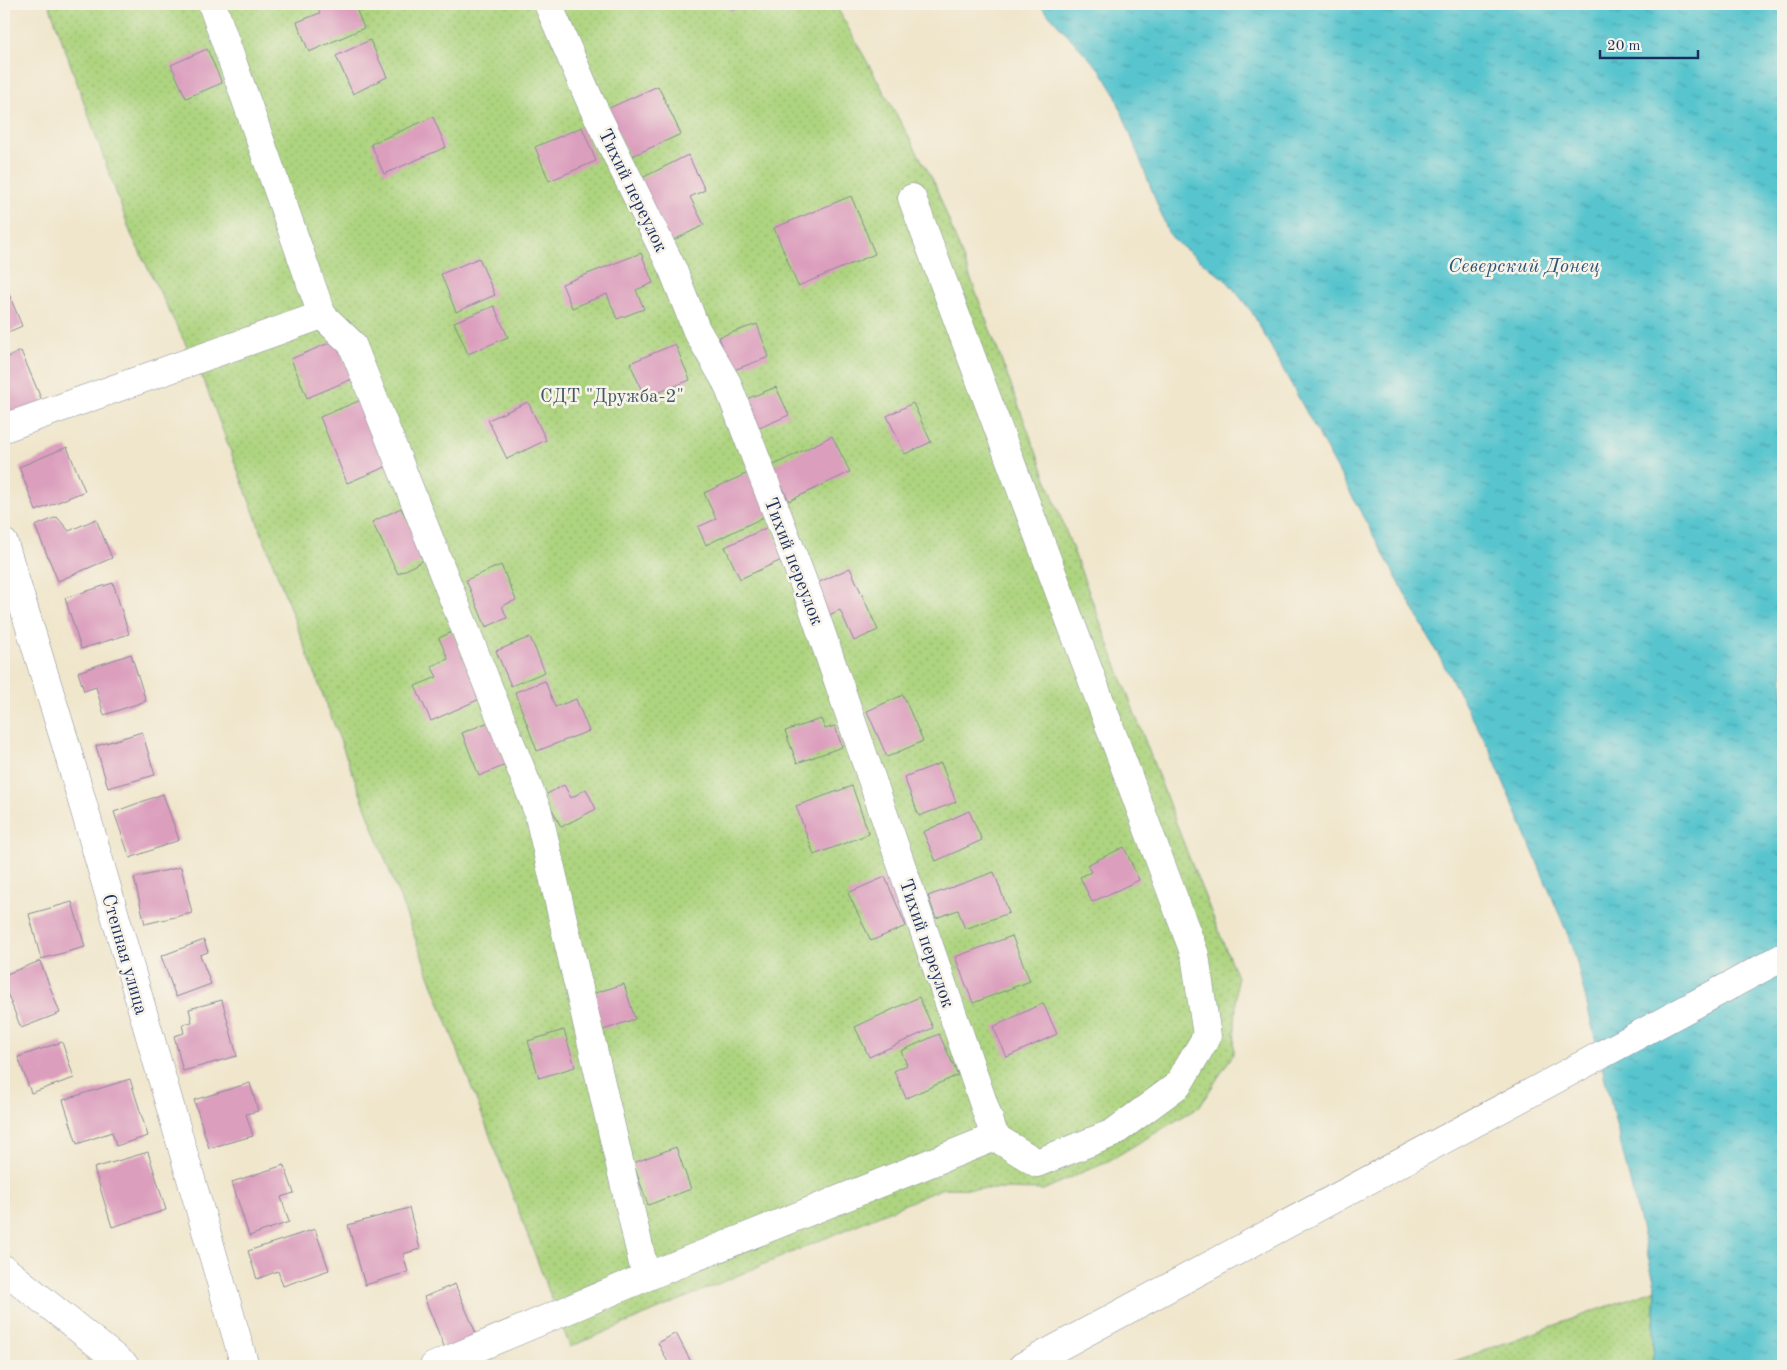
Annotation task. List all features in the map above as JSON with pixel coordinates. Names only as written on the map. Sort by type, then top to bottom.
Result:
[{"type":"main road","points":[[212,4],[322,314],[352,344],[538,812],[646,1278]]},
{"type":"main road","name":"Тихий переулок","points":[[548,4],[591,103],[673,270],[696,330],[727,383],[809,597],[994,1137]]},
{"type":"main road","points":[[434,1366],[994,1137],[1037,1163],[1113,1133],[1178,1085],[1207,1036],[1195,955],[912,198]]},
{"type":"main road","points":[[4,428],[322,314]]},
{"type":"main road","name":"Степная улица","points":[[4,543],[65,742],[245,1366]]},
{"type":"main road","points":[[1023,1366],[1783,957]]},
{"type":"main road","points":[[4,1269],[125,1366]]},
{"type":"green space","name":"СДТ \"Дружба-2\"","points":[[49,4],[835,4],[935,184],[1187,852],[1237,977],[1234,1053],[1199,1107],[1110,1160],[1043,1190],[943,1188],[570,1347],[204,381],[131,234]]},
{"type":"green space","points":[[1656,1289],[1652,1366],[1441,1366]]},
{"type":"water","name":"Северский Донец","points":[[1039,4],[1783,4],[1783,1366],[1652,1366],[1656,1289],[1573,947],[1490,750],[1252,312],[1228,282],[1176,242],[1168,232],[1114,92],[1101,71]]},
{"type":"building","points":[[316,4],[354,4],[364,28],[309,52],[297,22],[320,13]]},
{"type":"building","points":[[727,4],[750,4],[730,11]]},
{"type":"building","points":[[370,40],[387,77],[353,94],[336,56]]},
{"type":"building","points":[[207,49],[222,83],[186,98],[171,65]]},
{"type":"building","points":[[658,86],[681,134],[630,157],[607,109]]},
{"type":"building","points":[[433,117],[446,147],[384,174],[371,144]]},
{"type":"building","points":[[582,127],[596,161],[549,181],[535,147]]},
{"type":"building","points":[[688,155],[705,190],[690,197],[704,225],[670,242],[640,179]]},
{"type":"building","points":[[851,196],[875,254],[798,286],[774,228]]},
{"type":"building","points":[[641,253],[653,283],[636,290],[644,309],[617,319],[607,294],[572,308],[562,284]]},
{"type":"building","points":[[479,258],[495,295],[456,312],[441,274]]},
{"type":"building","points":[[4,282],[22,326],[4,334]]},
{"type":"building","points":[[494,306],[508,337],[468,354],[454,322]]},
{"type":"building","points":[[757,324],[769,357],[731,371],[719,337]]},
{"type":"building","points":[[336,340],[352,379],[307,398],[291,359]]},
{"type":"building","points":[[675,344],[690,380],[645,398],[630,363]]},
{"type":"building","points":[[21,351],[43,403],[4,420],[4,359]]},
{"type":"building","points":[[776,387],[789,415],[757,429],[744,400]]},
{"type":"building","points":[[361,400],[388,466],[347,483],[320,417]]},
{"type":"building","points":[[528,402],[546,440],[507,459],[488,420]]},
{"type":"building","points":[[913,403],[931,442],[905,454],[887,416]]},
{"type":"building","points":[[832,436],[850,472],[789,501],[772,466]]},
{"type":"building","points":[[67,447],[85,491],[36,511],[19,467]]},
{"type":"building","points":[[748,473],[768,515],[706,545],[698,527],[716,519],[704,493]]},
{"type":"building","points":[[401,508],[426,559],[398,574],[372,522]]},
{"type":"building","points":[[57,517],[69,531],[96,519],[112,558],[58,581],[35,526]]},
{"type":"building","points":[[770,526],[786,558],[740,579],[725,547]]},
{"type":"building","points":[[501,565],[516,600],[502,606],[507,618],[486,627],[466,580]]},
{"type":"building","points":[[850,568],[878,630],[854,641],[840,610],[827,616],[813,585]]},
{"type":"building","points":[[113,583],[129,634],[81,649],[65,598]]},
{"type":"building","points":[[452,632],[482,698],[431,721],[415,686],[437,677],[431,666],[448,659],[439,638]]},
{"type":"building","points":[[530,637],[545,672],[511,686],[496,651]]},
{"type":"building","points":[[131,654],[146,701],[104,715],[96,687],[84,691],[78,672]]},
{"type":"building","points":[[545,681],[555,707],[576,699],[589,731],[537,751],[515,692]]},
{"type":"building","points":[[903,695],[923,741],[887,757],[867,711]]},
{"type":"building","points":[[821,719],[825,729],[835,726],[842,747],[797,763],[785,731]]},
{"type":"building","points":[[489,722],[506,765],[479,776],[462,733]]},
{"type":"building","points":[[142,732],[155,775],[108,788],[96,746]]},
{"type":"building","points":[[941,763],[956,802],[919,816],[904,777]]},
{"type":"building","points":[[564,785],[571,798],[586,789],[596,809],[561,827],[545,795]]},
{"type":"building","points":[[852,786],[869,834],[814,855],[796,806]]},
{"type":"building","points":[[163,794],[179,840],[130,858],[114,812]]},
{"type":"building","points":[[969,811],[982,840],[936,861],[923,832]]},
{"type":"building","points":[[1124,847],[1139,880],[1092,902],[1080,877],[1091,872],[1087,865]]},
{"type":"building","points":[[181,867],[192,913],[145,924],[134,878]]},
{"type":"building","points":[[994,872],[1009,913],[965,929],[958,910],[936,918],[928,896]]},
{"type":"building","points":[[885,877],[906,926],[871,941],[848,893]]},
{"type":"building","points":[[72,902],[85,947],[41,959],[29,914]]},
{"type":"building","points":[[1012,936],[1030,981],[973,1003],[955,957]]},
{"type":"building","points":[[204,940],[208,952],[200,955],[211,984],[176,997],[161,956]]},
{"type":"building","points":[[40,961],[60,1013],[21,1028],[4,985],[4,975]]},
{"type":"building","points":[[624,984],[635,1019],[603,1030],[592,994]]},
{"type":"building","points":[[919,997],[933,1028],[869,1057],[855,1027]]},
{"type":"building","points":[[222,1000],[237,1056],[183,1071],[174,1036],[184,1033],[182,1025],[192,1022],[189,1009]]},
{"type":"building","points":[[1043,1003],[1057,1034],[1007,1057],[993,1027]]},
{"type":"building","points":[[564,1030],[575,1067],[539,1078],[528,1041]]},
{"type":"building","points":[[939,1034],[958,1075],[906,1098],[894,1071],[907,1065],[901,1051]]},
{"type":"building","points":[[62,1042],[74,1078],[31,1093],[18,1057]]},
{"type":"building","points":[[130,1079],[148,1136],[116,1146],[112,1132],[77,1144],[63,1100]]},
{"type":"building","points":[[250,1083],[258,1111],[246,1114],[253,1136],[209,1148],[194,1100]]},
{"type":"building","points":[[676,1147],[691,1189],[648,1205],[633,1163]]},
{"type":"building","points":[[148,1152],[166,1210],[112,1227],[94,1168]]},
{"type":"building","points":[[284,1165],[294,1193],[281,1197],[289,1222],[249,1236],[232,1182]]},
{"type":"building","points":[[409,1208],[420,1249],[403,1254],[408,1272],[365,1285],[348,1225]]},
{"type":"building","points":[[315,1229],[329,1270],[283,1286],[278,1271],[257,1279],[248,1251]]},
{"type":"building","points":[[455,1284],[478,1338],[446,1351],[424,1297]]},
{"type":"building","points":[[676,1333],[693,1366],[670,1366],[658,1343]]}]
